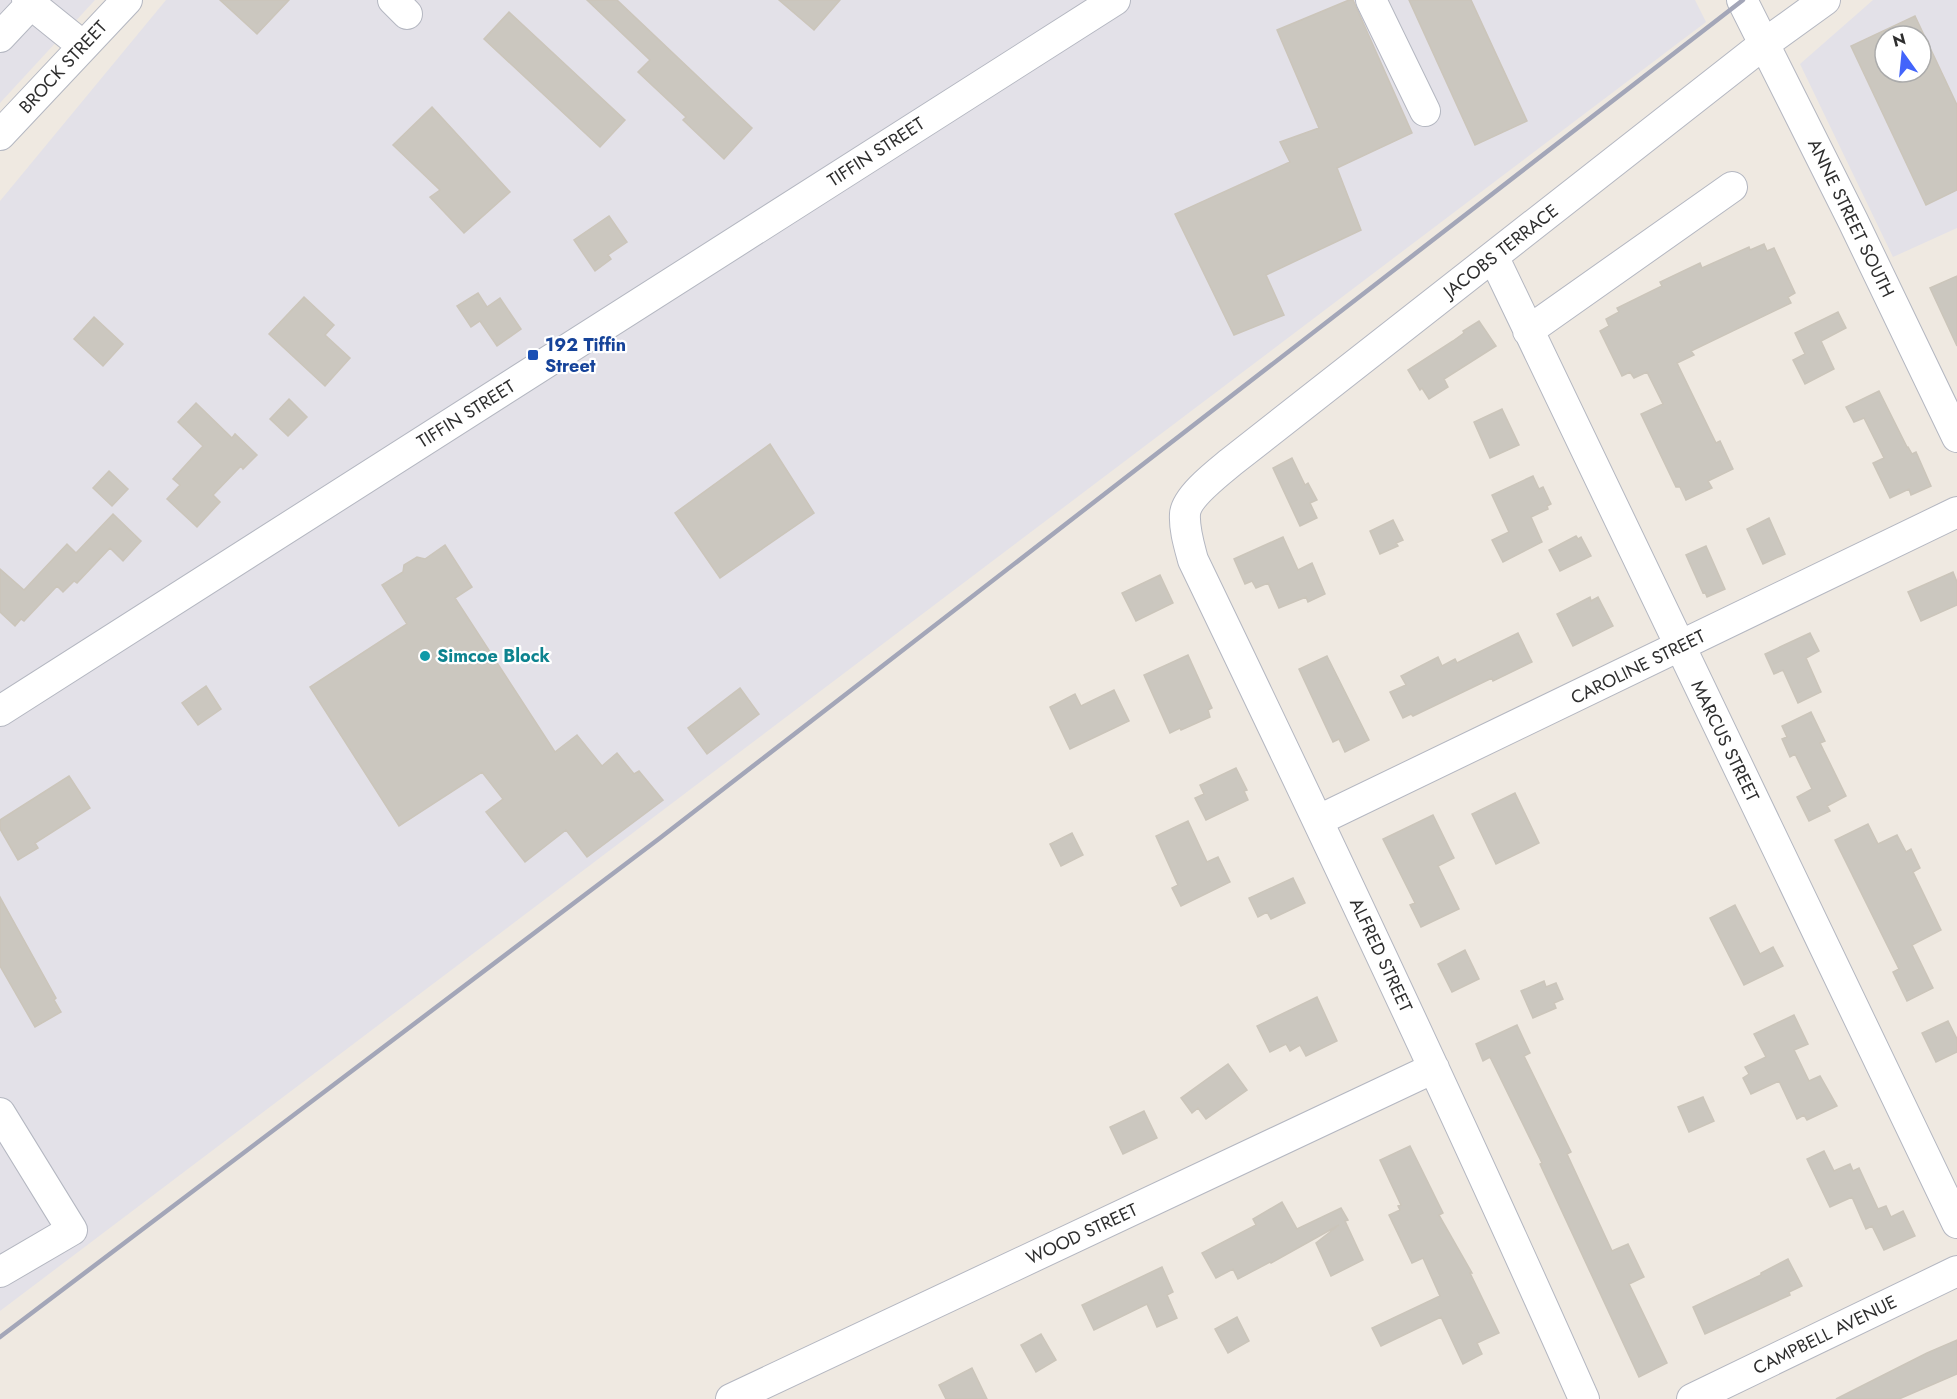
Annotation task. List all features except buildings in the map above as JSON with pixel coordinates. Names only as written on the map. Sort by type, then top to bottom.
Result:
[{"type":"street","name":"BROCK STREET","points":[[0,135],[127,0]]},
{"type":"street","name":"TIFFIN STREET","points":[[0,711],[1115,0]]},
{"type":"street","points":[[1371,0],[1425,111]]},
{"type":"street","name":"ANNE STREET SOUTH","points":[[1742,0],[1853,221],[1957,436]]},
{"type":"street","name":"JACOBS TERRACE","points":[[1185,511],[1201,487],[1231,462],[1764,44],[1825,0]]},
{"type":"street","points":[[0,38],[31,1],[83,46]]},
{"type":"street","points":[[1528,331],[1732,187]]},
{"type":"street","name":"MARCUS STREET","points":[[1494,258],[1957,1223]]},
{"type":"street","name":"ALFRED STREET","points":[[1185,511],[1186,536],[1193,560],[1319,820],[1482,1170],[1584,1399]]},
{"type":"street","name":"CAROLINE STREET","points":[[1319,820],[1957,512]]},
{"type":"street","name":"WOOD STREET","points":[[731,1399],[1434,1068]]},
{"type":"street","points":[[0,1113],[72,1230],[0,1272]]},
{"type":"street","name":"CAMPBELL AVENUE","points":[[1692,1399],[1957,1270]]},
{"type":"shaded area","points":[[0,0],[95,0],[0,103]]},
{"type":"shaded area","points":[[166,0],[1695,0],[1706,22],[0,1311],[0,201]]},
{"type":"shaded area","points":[[1873,0],[1957,0],[1957,228],[1893,257],[1800,64]]},
{"type":"railway","points":[[0,1337],[660,838],[1743,0]]},
{"type":"place","name":"192 Tiffin Street","points":[[533,355]]},
{"type":"place","name":"Simcoe Block","points":[[425,656]]}]
